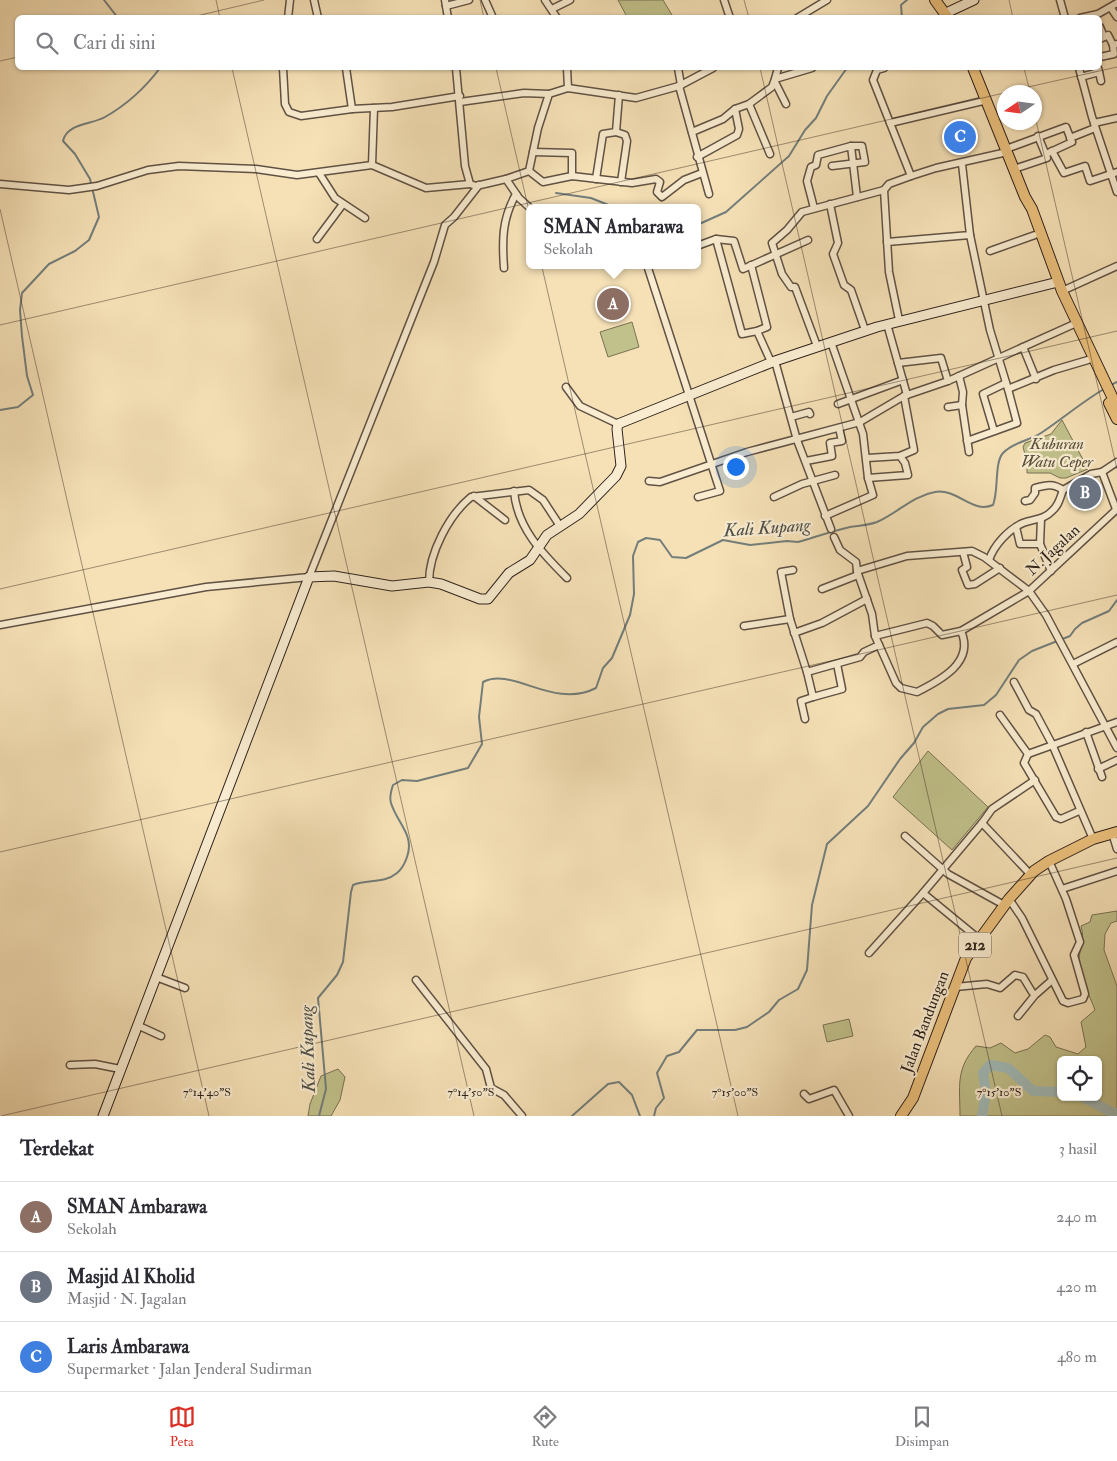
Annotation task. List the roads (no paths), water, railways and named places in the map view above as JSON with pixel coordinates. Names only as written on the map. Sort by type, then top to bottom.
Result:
[{"type":"main road","points":[[935,0],[946,15]]},
{"type":"main road","points":[[974,70],[1032,209],[1062,291],[1102,384]]},
{"type":"main road","points":[[1025,196],[1026,210],[1054,283],[1088,360],[1109,397],[1117,419]]},
{"type":"main road","points":[[1109,397],[1117,407]]},
{"type":"main road","name":"Jalan Bandungan","points":[[901,1116],[913,1098],[966,958],[1006,902],[1030,874],[1049,861],[1092,839],[1114,833]]},
{"type":"street","points":[[288,15],[290,0]]},
{"type":"street","points":[[314,0],[317,15]]},
{"type":"street","points":[[445,3],[468,0]]},
{"type":"street","points":[[485,0],[492,15]]},
{"type":"street","points":[[545,0],[555,15]]},
{"type":"street","points":[[552,9],[570,0]]},
{"type":"street","points":[[724,0],[729,15]]},
{"type":"street","points":[[807,15],[827,0]]},
{"type":"street","points":[[949,15],[974,0]]},
{"type":"street","points":[[1060,0],[1064,15]]},
{"type":"street","points":[[1094,15],[1111,8],[1117,2]]},
{"type":"street","points":[[1111,8],[1117,17]]},
{"type":"street","points":[[1102,38],[1110,37],[1115,44],[1114,54],[1102,57]]},
{"type":"street","points":[[283,70],[284,104],[288,112],[300,116],[352,109],[524,93],[549,94],[568,88],[636,98],[680,85],[709,70]]},
{"type":"street","points":[[346,70],[352,109]]},
{"type":"street","points":[[456,70],[466,166],[470,184]]},
{"type":"street","points":[[567,70],[568,88]]},
{"type":"street","points":[[678,70],[697,157],[709,194]]},
{"type":"street","points":[[778,70],[775,81],[786,104]]},
{"type":"street","points":[[692,132],[723,119],[735,110],[749,104],[775,81],[806,70]]},
{"type":"street","points":[[877,70],[873,80],[911,176]]},
{"type":"street","points":[[1079,70],[1095,126],[1114,172],[1117,192]]},
{"type":"street","points":[[1081,77],[1099,70],[1101,81]]},
{"type":"street","points":[[529,171],[542,111],[549,94]]},
{"type":"street","points":[[616,132],[619,95]]},
{"type":"street","points":[[890,123],[987,100]]},
{"type":"street","points":[[749,104],[770,154]]},
{"type":"street","points":[[372,165],[374,108]]},
{"type":"street","points":[[697,157],[737,135],[739,129],[735,110]]},
{"type":"street","points":[[1070,138],[1117,118]]},
{"type":"street","points":[[817,346],[796,288],[791,287],[782,274],[772,246],[773,241],[787,230],[800,214],[814,208],[884,190],[889,184],[911,176],[936,168],[962,164],[1006,150],[1038,136],[1066,127],[1072,142],[1049,152],[1047,158],[1014,169]]},
{"type":"street","points":[[596,179],[603,134],[616,132],[625,135],[627,141],[621,182]]},
{"type":"street","points":[[1038,136],[1064,173],[1085,166],[1090,181],[1114,172]]},
{"type":"street","points":[[851,146],[854,165],[854,188],[857,197]]},
{"type":"street","points":[[814,208],[807,181],[811,167],[816,165],[818,156],[851,146],[862,146],[865,162],[854,165],[832,166]]},
{"type":"street","points":[[533,152],[572,153],[572,176]]},
{"type":"street","points":[[962,164],[970,235],[983,299],[997,358],[1018,421],[967,441]]},
{"type":"street","points":[[0,184],[69,190],[97,186],[148,170],[179,166],[256,169],[297,175],[372,165],[426,188],[470,184],[480,185],[529,171]]},
{"type":"street","points":[[529,171],[543,182],[572,176],[621,182],[658,179],[657,192],[662,197],[684,180],[702,174]]},
{"type":"street","points":[[319,173],[324,184],[343,204],[365,218]]},
{"type":"street","points":[[506,179],[526,206]]},
{"type":"street","points":[[103,1116],[308,577],[434,262],[445,225],[454,217],[480,185]]},
{"type":"street","points":[[884,190],[890,280],[899,320]]},
{"type":"street","points":[[504,268],[503,227],[507,210],[516,194]]},
{"type":"street","points":[[317,239],[343,204]]},
{"type":"street","points":[[830,204],[838,243],[833,254],[844,285],[851,290],[865,330]]},
{"type":"street","points":[[887,242],[970,235]]},
{"type":"street","points":[[990,251],[1035,235]]},
{"type":"street","points":[[701,245],[716,239],[734,241],[741,268],[776,255],[808,240]]},
{"type":"street","points":[[716,239],[742,334],[767,327],[751,265]]},
{"type":"street","points":[[1062,291],[1117,266]]},
{"type":"street","points":[[649,269],[720,491],[698,498]]},
{"type":"street","points":[[566,386],[580,406],[618,424],[773,362],[865,330],[983,299],[1054,283]]},
{"type":"street","points":[[867,458],[900,456],[914,450],[902,380],[887,324]]},
{"type":"street","points":[[648,481],[660,482],[747,452],[860,422],[905,395],[948,381],[1072,325]]},
{"type":"street","points":[[757,331],[773,362],[798,440],[830,529]]},
{"type":"street","points":[[825,516],[872,496],[860,422],[831,342]]},
{"type":"street","points":[[1023,347],[1036,379]]},
{"type":"street","points":[[898,363],[941,358],[948,381]]},
{"type":"street","points":[[994,431],[983,394],[1036,379],[1054,370],[1088,360]]},
{"type":"street","points":[[959,376],[969,452]]},
{"type":"street","points":[[838,404],[902,380]]},
{"type":"street","points":[[948,407],[962,405]]},
{"type":"street","points":[[791,418],[809,412],[810,414]]},
{"type":"street","points":[[0,625],[206,586],[308,577],[334,576],[392,586],[429,582],[441,584],[480,599],[488,598],[509,573],[530,560],[547,535],[579,514],[616,476],[621,466],[618,424]]},
{"type":"street","points":[[806,461],[832,456],[830,443],[842,440],[839,428]]},
{"type":"street","points":[[868,478],[908,475],[905,463],[900,456]]},
{"type":"street","points":[[1025,501],[1030,500],[1031,496],[1035,493],[1035,488],[1050,484],[1057,485],[1063,490],[1091,474],[1102,472],[1117,462]]},
{"type":"street","name":"N. Jagalan","points":[[961,631],[1029,591],[1116,509],[1102,472]]},
{"type":"street","points":[[774,497],[813,480],[835,475]]},
{"type":"street","points":[[429,582],[431,564],[442,537],[464,504],[474,496],[529,490],[536,493],[543,500],[560,526]]},
{"type":"street","name":"N. Jagalan","points":[[1016,526],[1041,519],[1052,511],[1060,501],[1063,490]]},
{"type":"street","points":[[514,491],[519,516],[538,549],[567,578]]},
{"type":"street","points":[[474,496],[505,520]]},
{"type":"street","points":[[1041,519],[1040,544],[1051,571]]},
{"type":"street","points":[[1016,526],[1020,544],[1040,544]]},
{"type":"street","points":[[989,560],[1000,542],[1016,526]]},
{"type":"street","points":[[834,537],[840,550],[856,562],[857,573],[867,599],[875,636],[896,683],[901,688],[917,692],[957,666],[965,648],[961,631],[942,635],[927,623],[875,636]]},
{"type":"street","points":[[962,552],[967,567],[962,570],[968,585],[975,584],[1000,568]]},
{"type":"street","name":"N. Jagalan","points":[[822,589],[857,573],[906,556],[977,552],[1029,591],[1046,615],[1117,748]]},
{"type":"street","points":[[793,570],[781,572],[790,619],[813,697]]},
{"type":"street","points":[[794,633],[822,623],[867,599]]},
{"type":"street","points":[[744,626],[790,619]]},
{"type":"street","points":[[1073,664],[1117,642]]},
{"type":"street","points":[[807,672],[860,657],[864,652],[879,645]]},
{"type":"street","points":[[805,719],[801,701],[842,689],[837,664]]},
{"type":"street","points":[[1014,682],[1021,698],[1029,710],[1036,714],[1052,744],[1079,812],[1092,839]]},
{"type":"street","points":[[1000,715],[1028,754]]},
{"type":"street","points":[[1079,812],[1057,819],[1024,763],[1028,754],[1117,722]]},
{"type":"street","points":[[1086,732],[1102,777]]},
{"type":"street","points":[[1098,769],[1117,760]]},
{"type":"street","points":[[869,952],[943,870],[992,809],[1035,780]]},
{"type":"street","points":[[982,823],[1030,874]]},
{"type":"street","points":[[1114,833],[1117,849]]},
{"type":"street","points":[[905,836],[943,870],[1006,902],[1022,918],[1051,981],[1065,1003],[1082,1000],[1085,997],[1074,955],[1080,942],[1062,889],[1049,861]]},
{"type":"street","points":[[1062,889],[1117,871]]},
{"type":"street","points":[[923,893],[979,939]]},
{"type":"street","points":[[955,987],[971,988],[987,984],[1000,988],[1015,975],[1023,977],[1032,992]]},
{"type":"street","points":[[156,977],[185,988]]},
{"type":"street","points":[[416,980],[486,1069],[491,1088],[504,1095],[522,1116]]},
{"type":"street","points":[[1018,1016],[1051,981]]},
{"type":"street","points":[[137,1025],[161,1036]]},
{"type":"street","points":[[70,1065],[95,1064],[120,1069]]},
{"type":"street","points":[[804,1094],[809,1100],[814,1100],[834,1090],[849,1116]]},
{"type":"waterway","points":[[104,0],[116,15]]},
{"type":"waterway","points":[[902,15],[901,5],[907,0]]},
{"type":"waterway","points":[[0,410],[18,407],[33,395],[27,376],[22,336],[20,310],[22,293],[49,264],[75,251],[89,240],[99,217],[90,179],[75,154],[63,141],[65,135],[74,128],[99,120],[121,107],[142,89],[158,70]]},
{"type":"waterway","points":[[701,223],[726,212],[789,156],[805,130],[816,118],[827,96],[846,70]]},
{"type":"waterway","points":[[556,193],[591,198],[606,204]]},
{"type":"waterway","name":"Kali Kupang","points":[[1111,385],[1117,382]]},
{"type":"waterway","name":"Kali Kupang","points":[[319,1116],[326,1089],[318,998],[337,975],[343,962],[353,885],[387,879],[400,870],[406,859],[409,842],[391,803],[390,796],[393,785],[402,780],[417,781],[468,768],[482,744],[479,717],[483,682],[494,679],[507,679],[549,692],[564,694],[580,693],[596,688],[603,668],[612,658],[630,615],[634,594],[633,556],[638,542],[646,538],[660,540],[672,557],[686,558],[723,540],[750,545],[787,541],[798,542],[850,527],[871,524],[885,518],[919,497],[935,492],[950,494],[978,506],[993,505],[998,463],[1003,453],[1011,446],[1041,433],[1104,389]]},
{"type":"waterway","points":[[654,1116],[656,1108],[664,1098],[657,1073],[667,1056],[679,1052],[697,1030],[735,1030],[747,1027],[769,1012],[779,1000],[798,989],[807,970],[812,905],[827,844],[868,806],[900,759],[914,743],[923,727],[938,714],[948,709],[984,705],[996,695],[1019,660],[1032,651],[1070,636],[1082,623],[1109,611],[1117,600]]},
{"type":"waterway","points":[[982,1116],[986,1093],[983,1073],[990,1065],[1008,1068],[1033,1091],[1057,1092]]},
{"type":"waterway","points":[[572,1116],[608,1084],[619,1082],[632,1095],[640,1116]]},
{"type":"waterway","points":[[1090,1101],[1113,1113],[1117,1113]]},
{"type":"place","name":"Laris Ambarawa","points":[[960,137]]},
{"type":"place","name":"SMAN Ambarawa","points":[[613,304]]},
{"type":"place","name":"Masjid Al Kholid","points":[[1085,493]]},
{"type":"park label","name":"Kuburan Watu Ceper","points":[[1057,453]]}]
